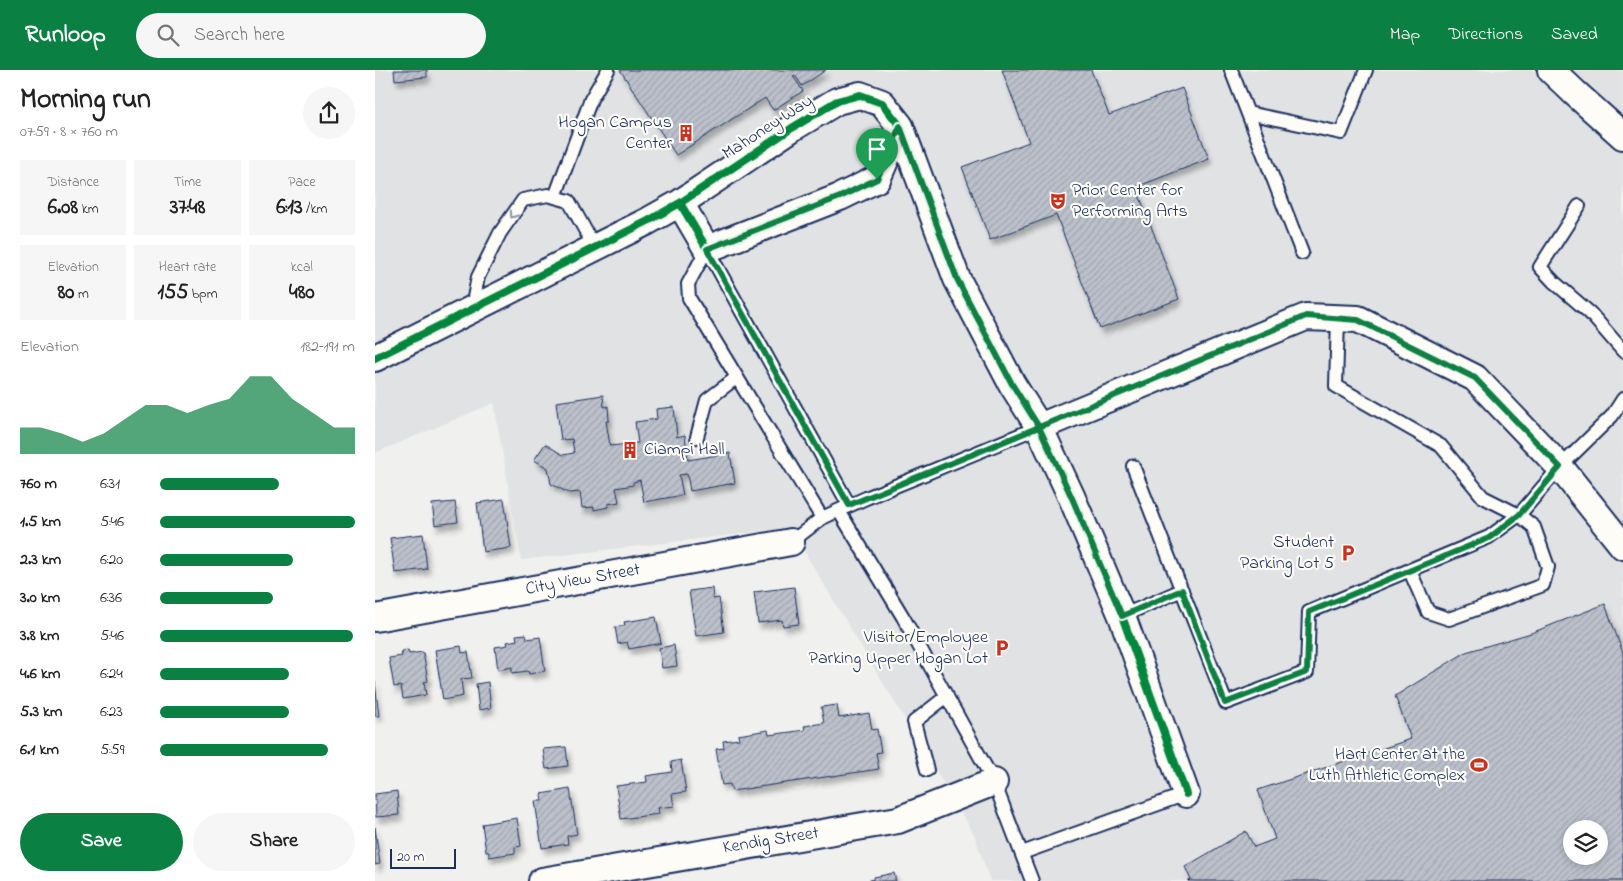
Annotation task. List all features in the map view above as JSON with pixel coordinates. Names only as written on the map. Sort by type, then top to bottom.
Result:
[{"type":"street","points":[[1551,70],[1623,136]]},
{"type":"street","name":"Mahoney Way","points":[[375,358],[595,248],[679,203],[792,128],[837,101],[859,95],[882,103],[900,126],[957,279],[1012,384],[1039,427],[1072,498],[1122,616],[1186,794]]},
{"type":"street","points":[[679,203],[707,249],[840,197],[877,179],[900,126]]},
{"type":"street","points":[[1039,427],[1306,316],[1358,320],[1475,378],[1560,467],[1623,546]]},
{"type":"street","name":"City View Street","points":[[375,618],[791,542]]},
{"type":"street","name":"Kendig Street","points":[[542,881],[898,820],[994,782]]},
{"type":"lane","points":[[555,197],[591,99],[608,70]]},
{"type":"lane","points":[[1231,70],[1302,253]]},
{"type":"lane","points":[[1248,112],[1341,133],[1367,70]]},
{"type":"lane","points":[[471,310],[478,276],[500,233],[523,200],[548,195],[569,201],[595,248]]},
{"type":"lane","points":[[1579,206],[1540,267],[1554,282],[1590,312],[1623,351]]},
{"type":"lane","points":[[707,249],[688,284],[689,298],[822,518]]},
{"type":"lane","points":[[707,249],[903,618],[994,782],[1032,881]]},
{"type":"lane","points":[[1338,318],[1336,386],[1441,446],[1483,497],[1519,515],[1534,527],[1548,567],[1543,585],[1449,619],[1428,612],[1410,571]]},
{"type":"lane","points":[[697,436],[707,400],[736,378]]},
{"type":"lane","points":[[1133,466],[1225,703],[1307,672],[1309,612],[1489,538],[1519,515],[1560,467],[1612,416],[1623,399]]},
{"type":"lane","points":[[791,542],[822,518],[1039,427]]},
{"type":"lane","points":[[1122,616],[1182,590]]},
{"type":"lane","points":[[927,770],[914,722],[947,696]]},
{"type":"lane","points":[[1022,854],[1186,794]]},
{"type":"shaded area","points":[[375,70],[1623,70],[1623,881],[990,881],[974,834],[790,528],[521,560],[494,403],[375,453]]},
{"type":"building","points":[[394,70],[427,70],[427,77],[395,80]]},
{"type":"building","name":"Hogan Campus Center","points":[[620,70],[826,70],[802,86],[795,75],[793,76],[803,91],[773,110],[765,98],[676,155]]},
{"type":"building","name":"Prior Center for Performing Arts","points":[[1002,70],[1091,70],[1109,115],[1182,88],[1209,159],[1136,187],[1179,299],[1100,329],[1056,215],[990,240],[962,167],[1029,142]]},
{"type":"building","name":"Ciampi Hall","points":[[603,395],[604,407],[608,406],[609,421],[606,421],[610,446],[638,443],[635,422],[657,419],[656,409],[674,407],[677,437],[685,435],[688,460],[730,453],[735,483],[690,491],[687,474],[679,475],[683,495],[644,502],[640,480],[633,482],[633,485],[616,488],[619,502],[594,510],[594,507],[582,508],[580,492],[569,493],[551,484],[548,468],[534,460],[545,444],[563,455],[574,453],[572,439],[561,440],[556,402]]},
{"type":"building","points":[[504,499],[511,548],[483,552],[477,503]]},
{"type":"building","points":[[455,502],[458,522],[435,525],[432,504]]},
{"type":"building","points":[[423,534],[427,569],[395,573],[390,538]]},
{"type":"building","points":[[794,587],[799,624],[783,626],[782,620],[758,623],[754,592]]},
{"type":"building","points":[[712,588],[713,599],[719,598],[724,632],[696,636],[689,591]]},
{"type":"building","name":"Hart Center at the Luth Athletic Complex","points":[[1605,604],[1623,653],[1623,881],[1188,881],[1191,880],[1185,867],[1246,831],[1254,847],[1275,839],[1258,790],[1411,739],[1395,696],[1466,652],[1531,633]]},
{"type":"building","points":[[656,617],[661,643],[629,649],[627,642],[618,644],[615,627],[625,625],[624,622]]},
{"type":"building","points":[[526,634],[527,639],[540,637],[545,671],[529,674],[528,671],[512,673],[512,667],[498,670],[495,647],[508,645],[507,642],[517,640],[516,635]]},
{"type":"building","points":[[674,645],[677,666],[662,668],[659,648]]},
{"type":"building","points":[[461,646],[462,653],[468,652],[472,678],[461,679],[463,696],[443,700],[435,650]]},
{"type":"building","points":[[408,650],[409,654],[423,652],[428,681],[424,682],[426,695],[403,699],[401,686],[394,687],[389,658],[402,656],[401,651]]},
{"type":"building","points":[[375,682],[379,716],[375,716]]},
{"type":"building","points":[[488,682],[491,708],[479,710],[476,684]]},
{"type":"building","points":[[837,705],[839,718],[869,713],[872,730],[877,729],[881,752],[876,753],[879,769],[732,791],[730,784],[722,785],[716,749],[724,748],[723,741],[739,739],[738,735],[768,730],[769,735],[805,730],[804,726],[824,723],[821,707]]},
{"type":"building","points":[[566,747],[568,766],[546,769],[543,749]]},
{"type":"building","points":[[681,760],[686,792],[672,794],[674,806],[658,808],[659,814],[621,819],[616,786],[647,782],[646,776],[672,772],[671,762]]},
{"type":"building","points":[[570,789],[577,834],[567,836],[568,844],[542,848],[535,801],[542,801],[541,794]]},
{"type":"building","points":[[397,791],[399,815],[376,817],[375,794]]},
{"type":"building","points":[[517,818],[521,846],[515,847],[515,853],[489,857],[489,852],[486,852],[482,824]]},
{"type":"building","points":[[375,827],[380,864],[375,865]]},
{"type":"building","points":[[894,873],[896,881],[867,881],[874,879],[874,877]]},
{"type":"cycle path","points":[[375,358],[648,221],[680,203],[792,128],[837,101],[860,95],[882,103],[900,126],[877,179],[840,197],[707,249],[680,203]]},
{"type":"cycle path","points":[[900,126],[957,279],[1012,384],[1039,427],[1072,498],[1122,616],[1186,794]]},
{"type":"place","name":"Hogan Campus Center","points":[[686,133]]},
{"type":"place","name":"Prior Center for Performing Arts","points":[[1058,201]]},
{"type":"place","name":"Ciampi Hall","points":[[630,450]]},
{"type":"place","name":"Student Parking Lot 5","points":[[1348,553]]},
{"type":"place","name":"Visitor/Employee Parking Upper Hogan Lot","points":[[1002,648]]},
{"type":"place","name":"Hart Center at the Luth Athletic Complex","points":[[1479,765]]},
{"type":"route","points":[[877,179],[840,197],[707,249],[849,505],[1039,427],[1072,498],[1122,616],[1182,590],[1225,703],[1307,672],[1309,612],[1489,538],[1519,515],[1560,467],[1475,378],[1358,320],[1306,316],[1039,427],[1012,384],[957,279],[900,126],[877,179]]}]
